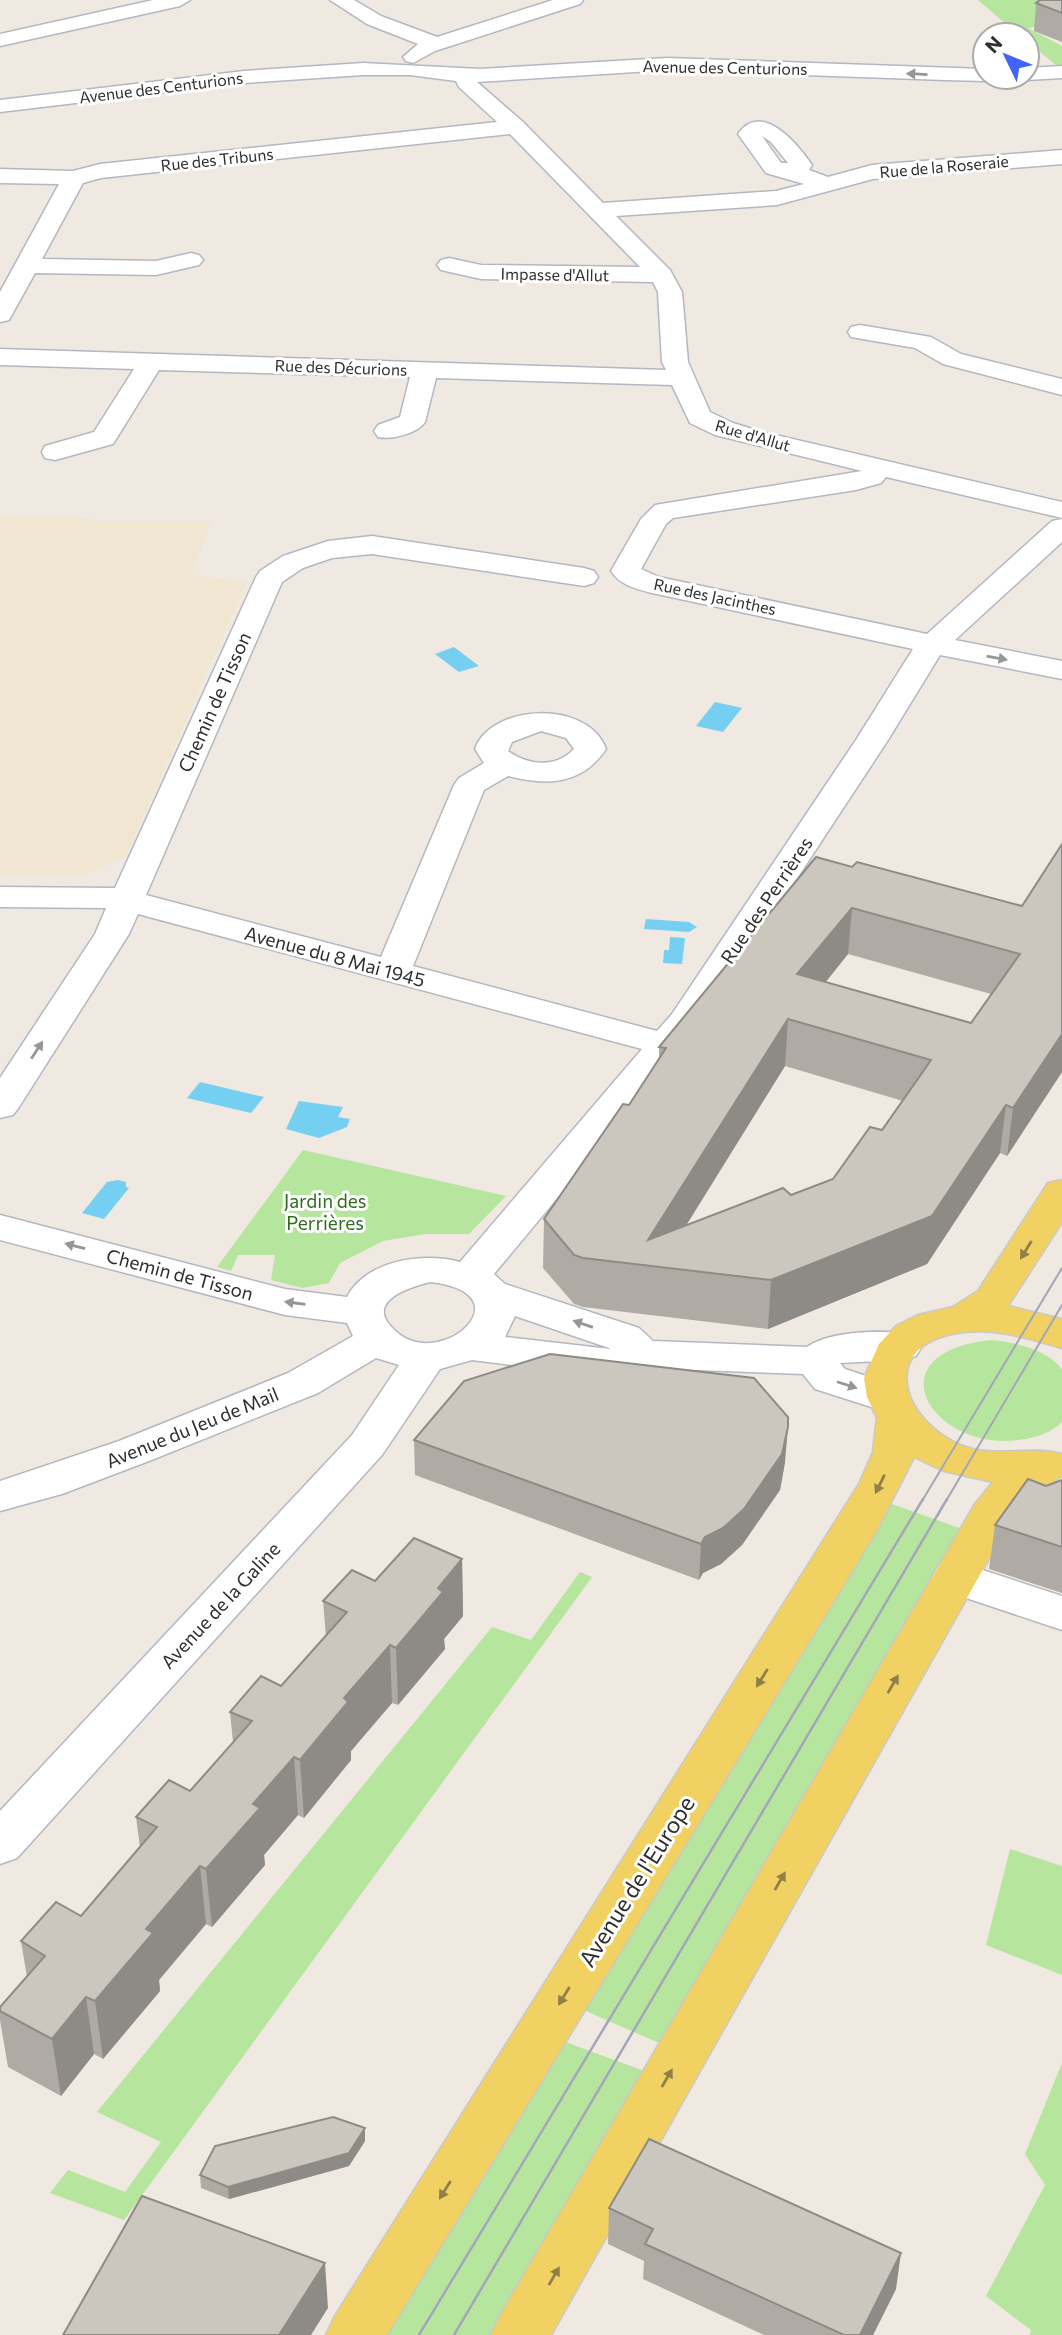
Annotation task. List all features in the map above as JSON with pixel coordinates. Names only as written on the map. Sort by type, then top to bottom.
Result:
[{"type":"main road","points":[[966,1317],[992,1300],[1062,1192]]},
{"type":"main road","points":[[901,1346],[918,1332],[941,1322],[966,1317],[998,1316],[1028,1321],[1062,1334]]},
{"type":"main road","name":"Avenue de l'Europe","points":[[355,2335],[881,1484],[895,1452],[892,1408],[885,1380],[901,1346]]},
{"type":"main road","points":[[892,1408],[919,1440],[948,1456],[970,1463],[1008,1469],[1053,1462]]},
{"type":"main road","points":[[520,2335],[1001,1500],[1021,1480],[1053,1462]]},
{"type":"street","points":[[0,40],[180,0]]},
{"type":"street","points":[[340,0],[374,20],[421,61],[573,0]]},
{"type":"street","name":"Avenue des Centurions","points":[[0,106],[244,77],[363,69],[421,61],[466,77],[621,67],[733,64],[971,74]]},
{"type":"street","points":[[1041,73],[1062,72]]},
{"type":"street","name":"Rue d'Allut","points":[[466,77],[466,83],[515,127],[662,275],[670,292],[675,362],[699,417],[710,424],[752,437],[1062,510]]},
{"type":"street","name":"Rue des Tribuns","points":[[69,187],[100,172],[515,127]]},
{"type":"street","name":"Rue de la Roseraie","points":[[599,210],[777,198],[872,172],[899,168],[1062,157]]},
{"type":"street","points":[[792,171],[828,185]]},
{"type":"street","points":[[0,176],[69,187]]},
{"type":"street","points":[[0,194],[69,187]]},
{"type":"street","points":[[0,315],[69,187]]},
{"type":"street","points":[[28,266],[156,268],[191,260]]},
{"type":"street","name":"Impasse d'Allut","points":[[449,265],[481,272],[662,275]]},
{"type":"street","points":[[860,332],[922,342],[952,359],[1062,387]]},
{"type":"street","name":"Rue des Décurions","points":[[0,357],[682,378]]},
{"type":"street","points":[[55,452],[104,438],[151,362]]},
{"type":"street","points":[[387,431],[412,422],[425,370]]},
{"type":"street","name":"Rue des Jacinthes","points":[[879,468],[871,477],[856,482],[665,511],[655,519],[625,571],[634,578],[652,584],[856,626],[931,646]]},
{"type":"street","name":"Rue des Perrières","points":[[479,1285],[685,1021],[858,763],[917,664],[931,646],[1062,527]]},
{"type":"street","name":"Chemin de Tisson","points":[[0,1107],[112,933],[270,577],[293,562],[328,550],[372,545],[584,577]]},
{"type":"street","points":[[931,646],[1062,670]]},
{"type":"street","points":[[393,971],[470,785],[506,764]]},
{"type":"street","name":"Avenue du 8 Mai 1945","points":[[0,897],[126,900],[666,1044]]},
{"type":"street","name":"Chemin de Tisson","points":[[0,1227],[369,1326]]},
{"type":"street","name":"Avenue du Jeu de Mail","points":[[0,1496],[47,1483],[134,1451],[303,1383],[369,1326],[366,1298],[377,1287],[410,1271],[430,1269],[479,1285],[624,1338],[643,1354]]},
{"type":"street","points":[[369,1326],[408,1354],[450,1354],[470,1346],[485,1335],[494,1321],[496,1307],[479,1285]]},
{"type":"street","points":[[470,1346],[608,1363],[643,1354],[815,1361],[832,1349],[901,1346]]},
{"type":"street","name":"Avenue de la Galine","points":[[0,1844],[367,1445],[427,1356]]},
{"type":"street","points":[[815,1361],[830,1379],[892,1408]]},
{"type":"street","points":[[955,1577],[1062,1613]]},
{"type":"shaded area","points":[[0,516],[90,518],[89,521],[212,521],[191,575],[247,581],[126,856],[81,876],[0,875]]},
{"type":"green space","points":[[978,0],[1062,0],[1051,25],[1041,26],[1041,21],[1003,21]]},
{"type":"green space","points":[[1041,35],[1062,46],[1062,65],[1057,66],[1041,53]]},
{"type":"green space","name":"Jardin des Perrières","points":[[303,1150],[506,1196],[469,1234],[425,1234],[383,1241],[340,1263],[329,1283],[302,1288],[271,1280],[275,1255],[238,1255],[231,1271],[217,1267]]},
{"type":"green space","points":[[992,1340],[1021,1345],[1039,1352],[1062,1369],[1062,1422],[1047,1432],[1030,1438],[987,1440],[960,1431],[940,1417],[927,1399],[924,1380],[932,1362],[955,1348]]},
{"type":"green space","points":[[889,1503],[968,1531],[668,2047],[577,2007]]},
{"type":"green space","points":[[580,1572],[592,1577],[124,2220],[50,2193],[68,2170],[125,2192],[161,2142],[97,2112],[492,1627],[531,1640]]},
{"type":"green space","points":[[1010,1849],[1062,1866],[1062,1975],[986,1945]]},
{"type":"green space","points":[[560,2040],[647,2072],[498,2335],[381,2335]]},
{"type":"green space","points":[[1062,2063],[1062,2335],[1030,2335],[1031,2330],[986,2296],[1045,2185],[1025,2154]]},
{"type":"water","points":[[454,647],[479,666],[459,672],[435,654]]},
{"type":"water","points":[[715,702],[742,708],[723,732],[696,726]]},
{"type":"water","points":[[646,919],[689,922],[697,927],[689,932],[644,929]]},
{"type":"water","points":[[670,937],[685,938],[682,964],[663,963],[664,950],[669,950]]},
{"type":"water","points":[[200,1082],[264,1097],[251,1113],[187,1098]]},
{"type":"water","points":[[299,1101],[343,1107],[338,1117],[350,1119],[347,1127],[319,1138],[286,1129]]},
{"type":"water","points":[[107,1182],[126,1182],[126,1187],[129,1188],[104,1219],[82,1213]]},
{"type":"building","points":[[1040,0],[1062,0],[1062,13],[1036,3]]},
{"type":"building","points":[[1062,844],[1062,1034],[1013,1108],[1006,1105],[932,1216],[771,1280],[583,1258],[574,1255],[544,1219],[623,1104],[629,1105],[666,1048],[659,1047],[816,857],[852,867],[857,862],[1022,906]],"holes":[[[852,908],[1020,954],[971,1023],[797,974]],[[788,1019],[931,1060],[882,1130],[870,1127],[833,1179],[791,1195],[783,1188],[648,1240]]]},
{"type":"building","points":[[550,1354],[754,1378],[788,1417],[782,1454],[744,1509],[723,1528],[705,1537],[701,1544],[414,1440],[464,1381]]},
{"type":"building","points":[[1028,1479],[1046,1486],[1062,1480],[1062,1547],[995,1525]]},
{"type":"building","points":[[414,1538],[462,1559],[438,1588],[443,1592],[396,1648],[390,1645],[344,1698],[348,1702],[300,1760],[294,1757],[253,1804],[260,1808],[206,1869],[200,1866],[146,1929],[153,1933],[95,2001],[86,1997],[52,2039],[0,2011],[0,2007],[45,1956],[21,1941],[56,1902],[81,1916],[157,1827],[136,1817],[169,1780],[190,1791],[252,1721],[230,1712],[261,1676],[281,1686],[347,1612],[323,1601],[352,1570],[375,1581]]},
{"type":"building","points":[[333,2117],[365,2128],[349,2153],[228,2187],[200,2175],[215,2146]]},
{"type":"building","points":[[649,2139],[901,2253],[860,2335],[844,2335],[645,2244],[653,2229],[609,2208]]},
{"type":"building","points":[[142,2196],[325,2263],[279,2335],[63,2335]]},
{"type":"tram line","points":[[922,1501],[1062,1268]]},
{"type":"tram line","points":[[946,1501],[1062,1305]]},
{"type":"tram line","points":[[419,2335],[923,1499]]},
{"type":"tram line","points":[[454,2335],[947,1499]]}]
